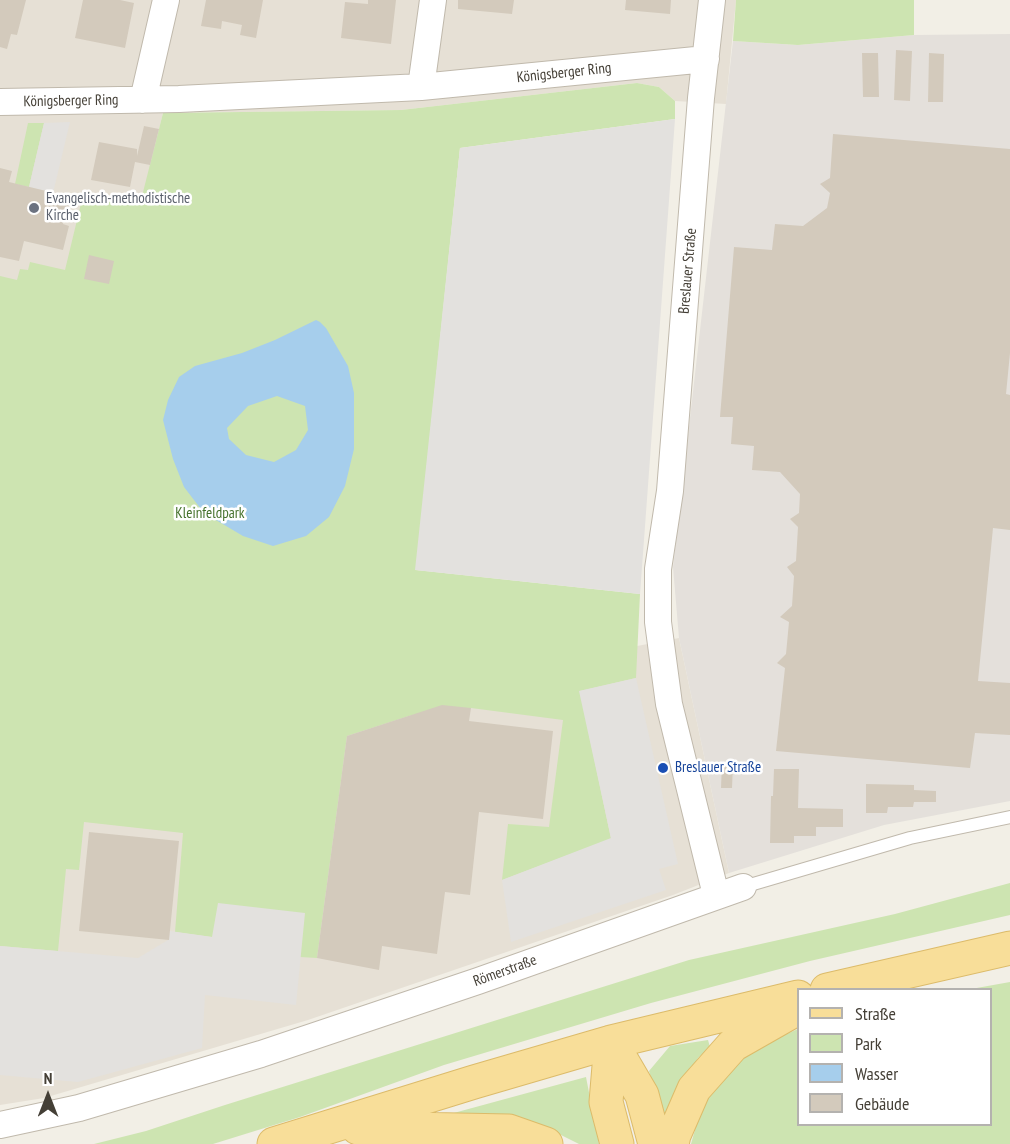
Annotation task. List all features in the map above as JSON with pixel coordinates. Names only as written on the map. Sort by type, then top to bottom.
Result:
[{"type":"main road","points":[[834,988],[1010,948]]},
{"type":"main road","points":[[274,1144],[611,1042],[797,996]]},
{"type":"main road","points":[[672,1144],[694,1089],[732,1045],[797,1009]]},
{"type":"main road","points":[[611,1042],[606,1102],[617,1144]]},
{"type":"main road","points":[[611,1042],[642,1095],[655,1144]]},
{"type":"main road","points":[[329,1127],[509,1131],[546,1144]]},
{"type":"street","points":[[143,100],[166,0]]},
{"type":"street","points":[[421,87],[433,0]]},
{"type":"street","name":"Breslauer Straße","points":[[712,0],[670,491],[658,569],[658,622],[669,704],[716,896]]},
{"type":"street","name":"Königsberger Ring","points":[[0,102],[143,100],[421,87],[706,58]]},
{"type":"street","name":"Römerstraße","points":[[0,1125],[79,1108],[261,1054],[478,981],[743,887]]},
{"type":"lane","name":"Römerstraße","points":[[743,887],[910,838],[1010,817]]},
{"type":"shaded area","points":[[0,0],[736,0],[726,104],[675,101],[659,87],[637,83],[401,110],[163,113],[111,329],[0,303]]},
{"type":"shaded area","points":[[1010,34],[1010,801],[884,825],[729,873],[679,638],[673,567],[733,41],[798,45],[914,35]]},
{"type":"shaded area","points":[[675,119],[640,594],[415,570],[460,148]]},
{"type":"shaded area","points":[[70,122],[53,193],[29,187],[44,123]]},
{"type":"shaded area","points":[[679,638],[729,873],[673,895],[308,1020],[44,1098],[0,1105],[0,801],[323,706]]},
{"type":"shaded area","points":[[636,678],[678,864],[659,869],[666,890],[511,942],[502,880],[611,838],[579,691]]},
{"type":"shaded area","points":[[218,903],[305,913],[296,1005],[205,995],[202,1048],[78,1082],[0,1075],[0,946],[138,958],[168,940],[170,931],[212,937]]},
{"type":"green space","points":[[736,0],[914,0],[914,35],[798,45],[733,41]]},
{"type":"green space","name":"Kleinfeldpark","points":[[637,83],[659,87],[675,101],[675,119],[460,148],[416,570],[640,594],[636,678],[580,691],[611,839],[502,880],[508,824],[549,827],[563,720],[471,708],[412,715],[347,736],[317,958],[300,957],[304,913],[212,937],[175,932],[183,833],[84,822],[79,870],[66,869],[58,951],[0,946],[0,276],[17,280],[20,269],[28,270],[30,262],[65,270],[84,191],[140,204],[163,113],[401,110]]},
{"type":"green space","points":[[28,123],[44,123],[29,187],[15,184]]},
{"type":"green space","points":[[1010,883],[1010,915],[810,961],[651,1003],[444,1065],[300,1117],[213,1144],[94,1144],[146,1131],[689,960],[895,914]]},
{"type":"green space","points":[[1010,982],[1010,1144],[691,1144],[700,1112],[712,1092],[734,1066],[761,1045],[797,1029],[797,1126],[992,1126],[992,988],[977,988]]},
{"type":"green space","points":[[708,1040],[710,1047],[698,1058],[667,1114],[661,1113],[649,1071],[670,1046]]},
{"type":"green space","points":[[586,1077],[599,1144],[579,1144],[559,1134],[439,1117]]},
{"type":"water","points":[[316,320],[326,328],[348,366],[354,393],[354,449],[345,486],[329,517],[306,536],[273,546],[243,536],[204,513],[184,487],[173,459],[163,420],[168,400],[179,377],[195,366],[242,353]],"holes":[[[277,396],[305,406],[308,430],[296,450],[274,462],[246,455],[229,439],[227,428],[248,406]]]},
{"type":"building","points":[[0,0],[26,0],[17,35],[11,34],[7,49],[0,47]]},
{"type":"building","points":[[83,0],[120,0],[134,3],[125,48],[75,38]]},
{"type":"building","points":[[206,0],[263,0],[256,38],[240,35],[242,25],[222,21],[221,29],[201,26]]},
{"type":"building","points":[[368,0],[396,0],[391,44],[341,38],[345,2],[368,4]]},
{"type":"building","points":[[458,0],[514,0],[512,14],[458,9]]},
{"type":"building","points":[[626,0],[671,0],[670,14],[625,10]]},
{"type":"building","points":[[896,50],[912,51],[910,101],[894,100]]},
{"type":"building","points":[[862,53],[878,53],[879,97],[863,97]]},
{"type":"building","points":[[929,53],[944,54],[943,102],[928,102]]},
{"type":"building","points":[[144,126],[159,129],[150,165],[135,162],[130,187],[91,180],[99,142],[137,149],[137,156]]},
{"type":"building","points":[[833,134],[1010,149],[1010,353],[1006,394],[1010,395],[1010,530],[993,528],[978,681],[1010,683],[1010,735],[975,733],[970,768],[776,751],[785,668],[777,663],[786,654],[789,622],[780,617],[792,606],[794,576],[787,567],[796,561],[798,527],[790,519],[799,513],[800,494],[780,472],[752,470],[754,446],[731,444],[733,417],[720,417],[734,247],[772,250],[775,224],[803,226],[827,208],[830,193],[820,184],[830,178]]},
{"type":"building","name":"Evangelisch-methodistische Kirche","points":[[0,168],[12,171],[9,182],[71,197],[63,224],[69,226],[63,250],[24,241],[19,261],[0,257]]},
{"type":"building","points":[[89,255],[114,261],[109,284],[84,279]]},
{"type":"building","points":[[442,705],[471,708],[469,721],[553,731],[543,819],[479,812],[470,895],[445,892],[437,954],[382,946],[379,970],[317,958],[347,736]]},
{"type":"building","points":[[722,763],[733,764],[732,788],[721,788]]},
{"type":"building","points":[[774,769],[799,769],[798,808],[843,809],[843,827],[816,827],[816,836],[794,836],[794,843],[770,843]]},
{"type":"building","points":[[866,784],[914,785],[914,790],[936,791],[936,802],[914,802],[913,807],[888,807],[887,813],[866,813]]},
{"type":"building","points":[[89,832],[179,841],[169,940],[79,931]]},
{"type":"place","name":"Evangelisch-methodistische Kirche","points":[[34,208]]},
{"type":"place","name":"Breslauer Straße","points":[[663,768]]}]
